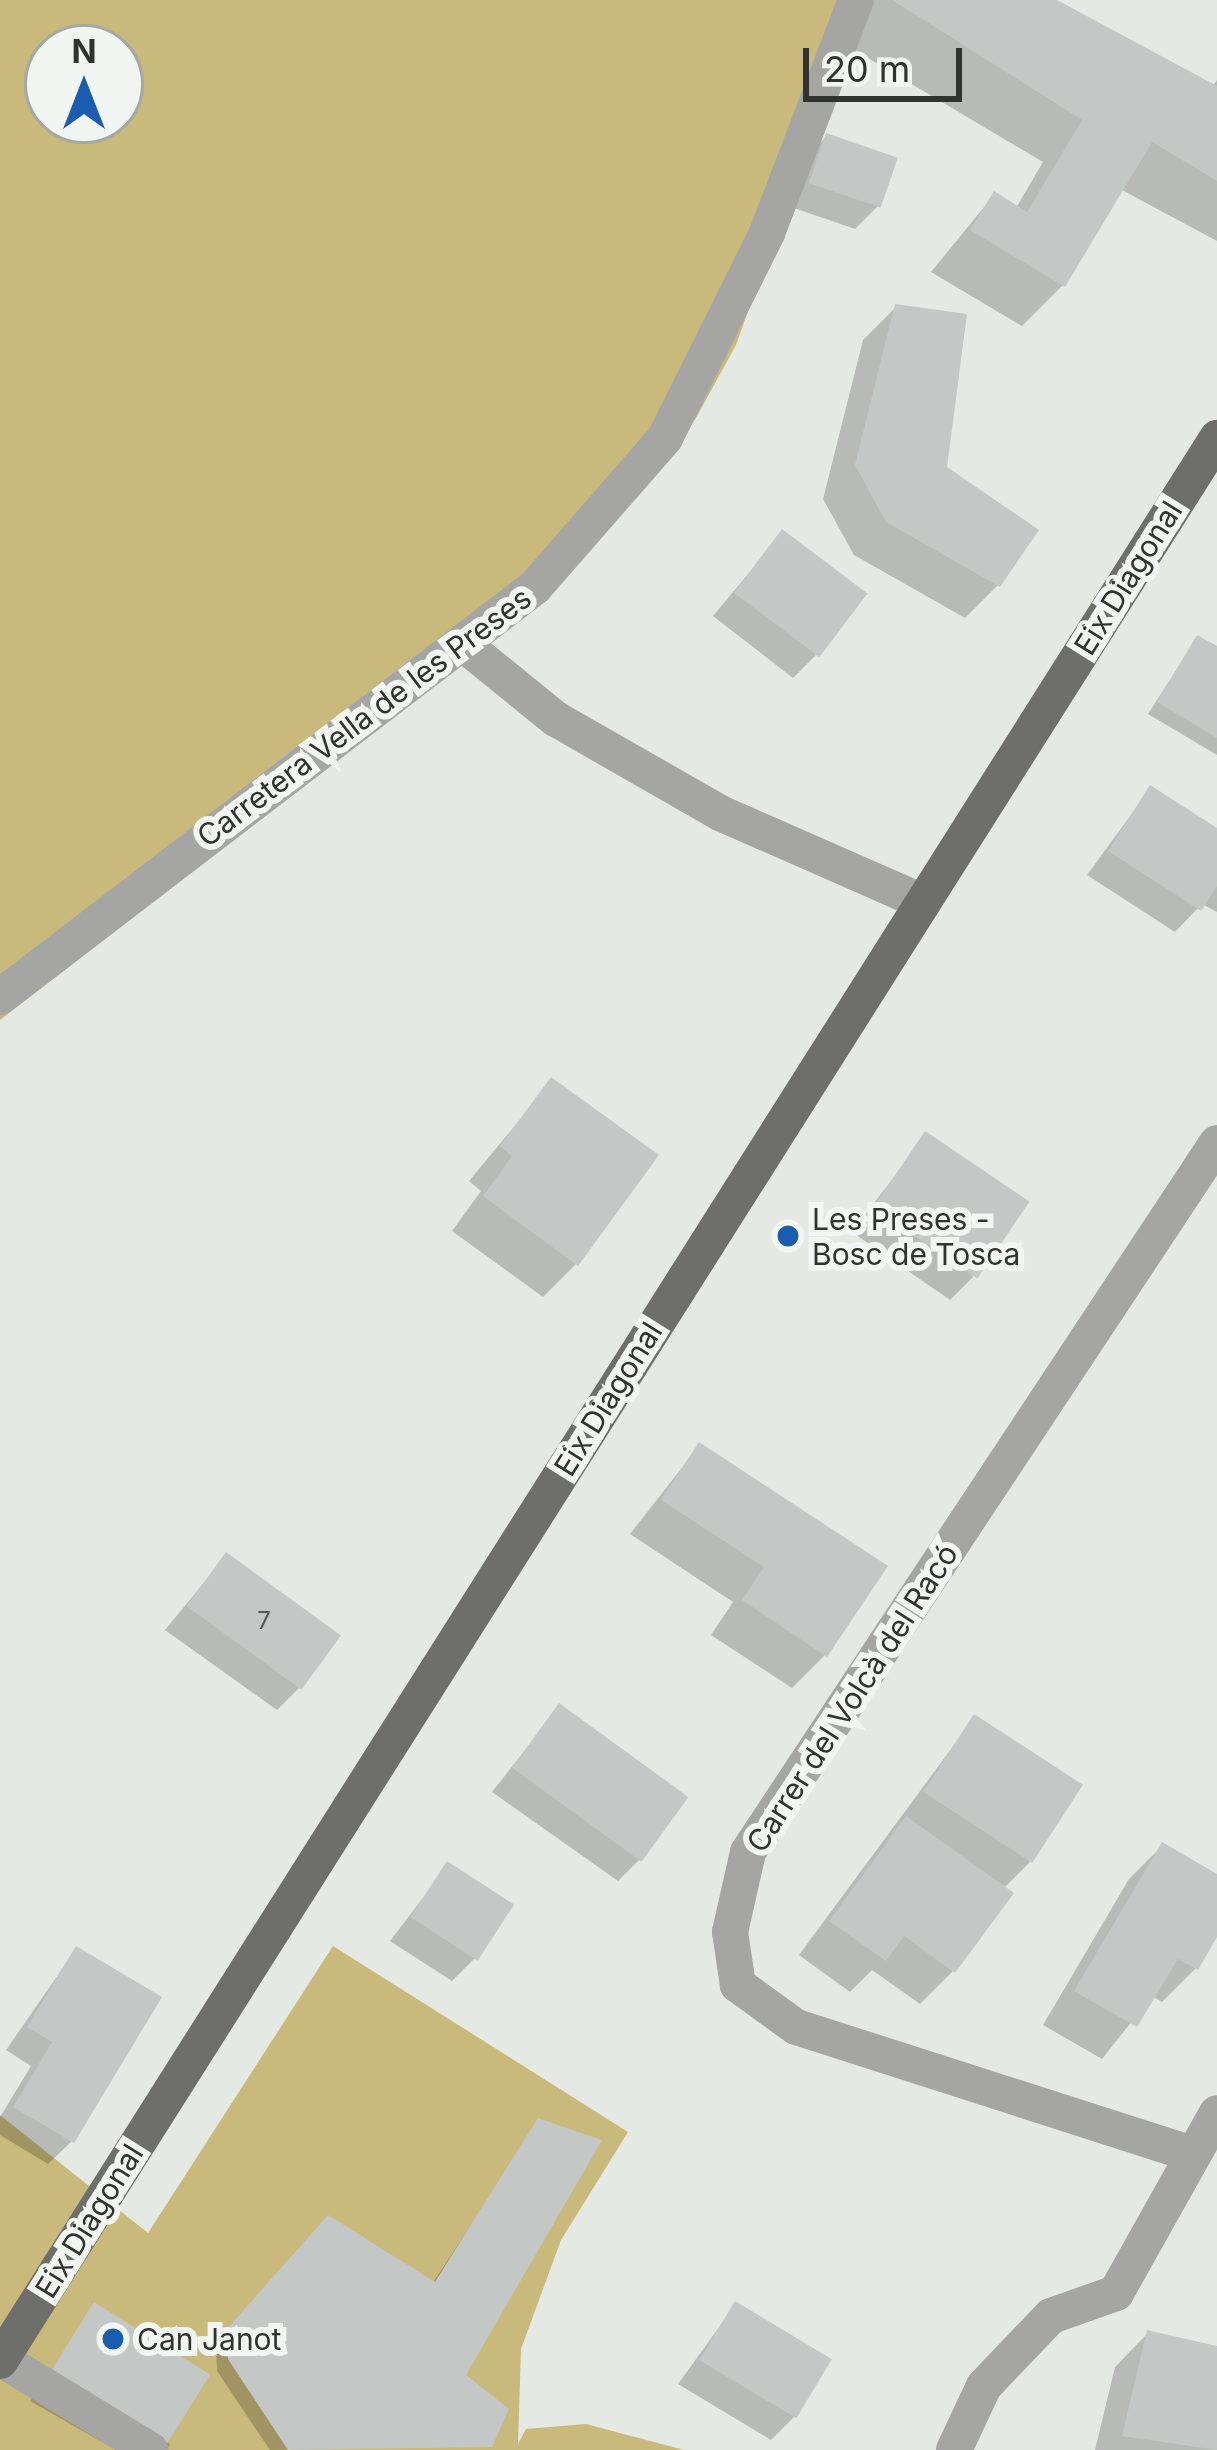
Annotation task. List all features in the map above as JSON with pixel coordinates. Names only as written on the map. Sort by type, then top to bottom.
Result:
[{"type":"main road","name":"Eix Diagonal","points":[[1,2360],[1217,438]]},
{"type":"street","name":"Carretera Vella de les Preses","points":[[0,997],[536,587],[664,438],[767,233],[856,0]]},
{"type":"street","points":[[462,643],[556,719],[719,814],[923,902]]},
{"type":"street","name":"Carrer del Volcà del Racó","points":[[1192,2154],[796,2027],[738,1985],[730,1932],[748,1852],[1217,1143]]},
{"type":"street","points":[[954,2450],[984,2386],[1051,2316],[1116,2293],[1217,2113]]},
{"type":"street","points":[[1,2360],[150,2450]]},
{"type":"shaded area","points":[[0,0],[859,0],[736,345],[696,418],[643,490],[468,660],[0,1020]]},
{"type":"shaded area","points":[[333,1946],[628,2132],[561,2240],[521,2349],[518,2444],[526,2429],[586,2424],[684,2450],[0,2450],[0,2115],[148,2233]]},
{"type":"building","points":[[892,0],[1057,0],[1217,86],[1217,181],[1152,142],[1065,287],[970,230],[994,191],[1027,212],[1082,120]]},
{"type":"building","points":[[826,133],[898,158],[881,208],[809,183]]},
{"type":"building","points":[[895,304],[967,314],[947,467],[1039,530],[1000,587],[886,522],[855,465]]},
{"type":"building","points":[[782,529],[867,593],[819,657],[734,593]]},
{"type":"building","points":[[1197,635],[1217,646],[1217,738],[1157,702]]},
{"type":"building","points":[[1150,785],[1217,828],[1217,886],[1201,911],[1108,851]]},
{"type":"building","points":[[551,1077],[659,1155],[578,1266],[483,1196],[512,1156],[500,1146]]},
{"type":"building","points":[[925,1131],[1029,1201],[977,1279],[873,1208]]},
{"type":"building","points":[[699,1442],[888,1566],[827,1657],[742,1600],[764,1567],[661,1500]]},
{"type":"building","points":[[226,1552],[341,1635],[301,1690],[187,1606]]},
{"type":"building","points":[[559,1703],[688,1797],[641,1862],[512,1768]]},
{"type":"building","points":[[974,1714],[1083,1785],[1032,1863],[923,1792]]},
{"type":"building","points":[[906,1816],[1014,1893],[955,1973],[904,1936],[886,1961],[829,1921]]},
{"type":"building","points":[[1162,1842],[1217,1874],[1217,1937],[1198,1970],[1178,1959],[1137,2027],[1074,1991]]},
{"type":"building","points":[[447,1861],[514,1905],[478,1961],[411,1917]]},
{"type":"building","points":[[76,1946],[162,1997],[74,2143],[13,2107],[52,2042],[27,2027]]},
{"type":"building","points":[[538,2118],[602,2140],[466,2375],[509,2409],[492,2447],[288,2450],[228,2359],[226,2330],[328,2215],[435,2282]]},
{"type":"building","points":[[735,2301],[832,2359],[796,2418],[699,2360]]},
{"type":"building","name":"Can Janot","points":[[94,2302],[210,2375],[165,2448],[48,2375]]},
{"type":"building","points":[[1147,2330],[1217,2346],[1217,2450],[1122,2436]]},
{"type":"place","name":"Les Preses - Bosc de Tosca","points":[[788,1236]]},
{"type":"place","name":"Can Janot","points":[[113,2339]]}]
